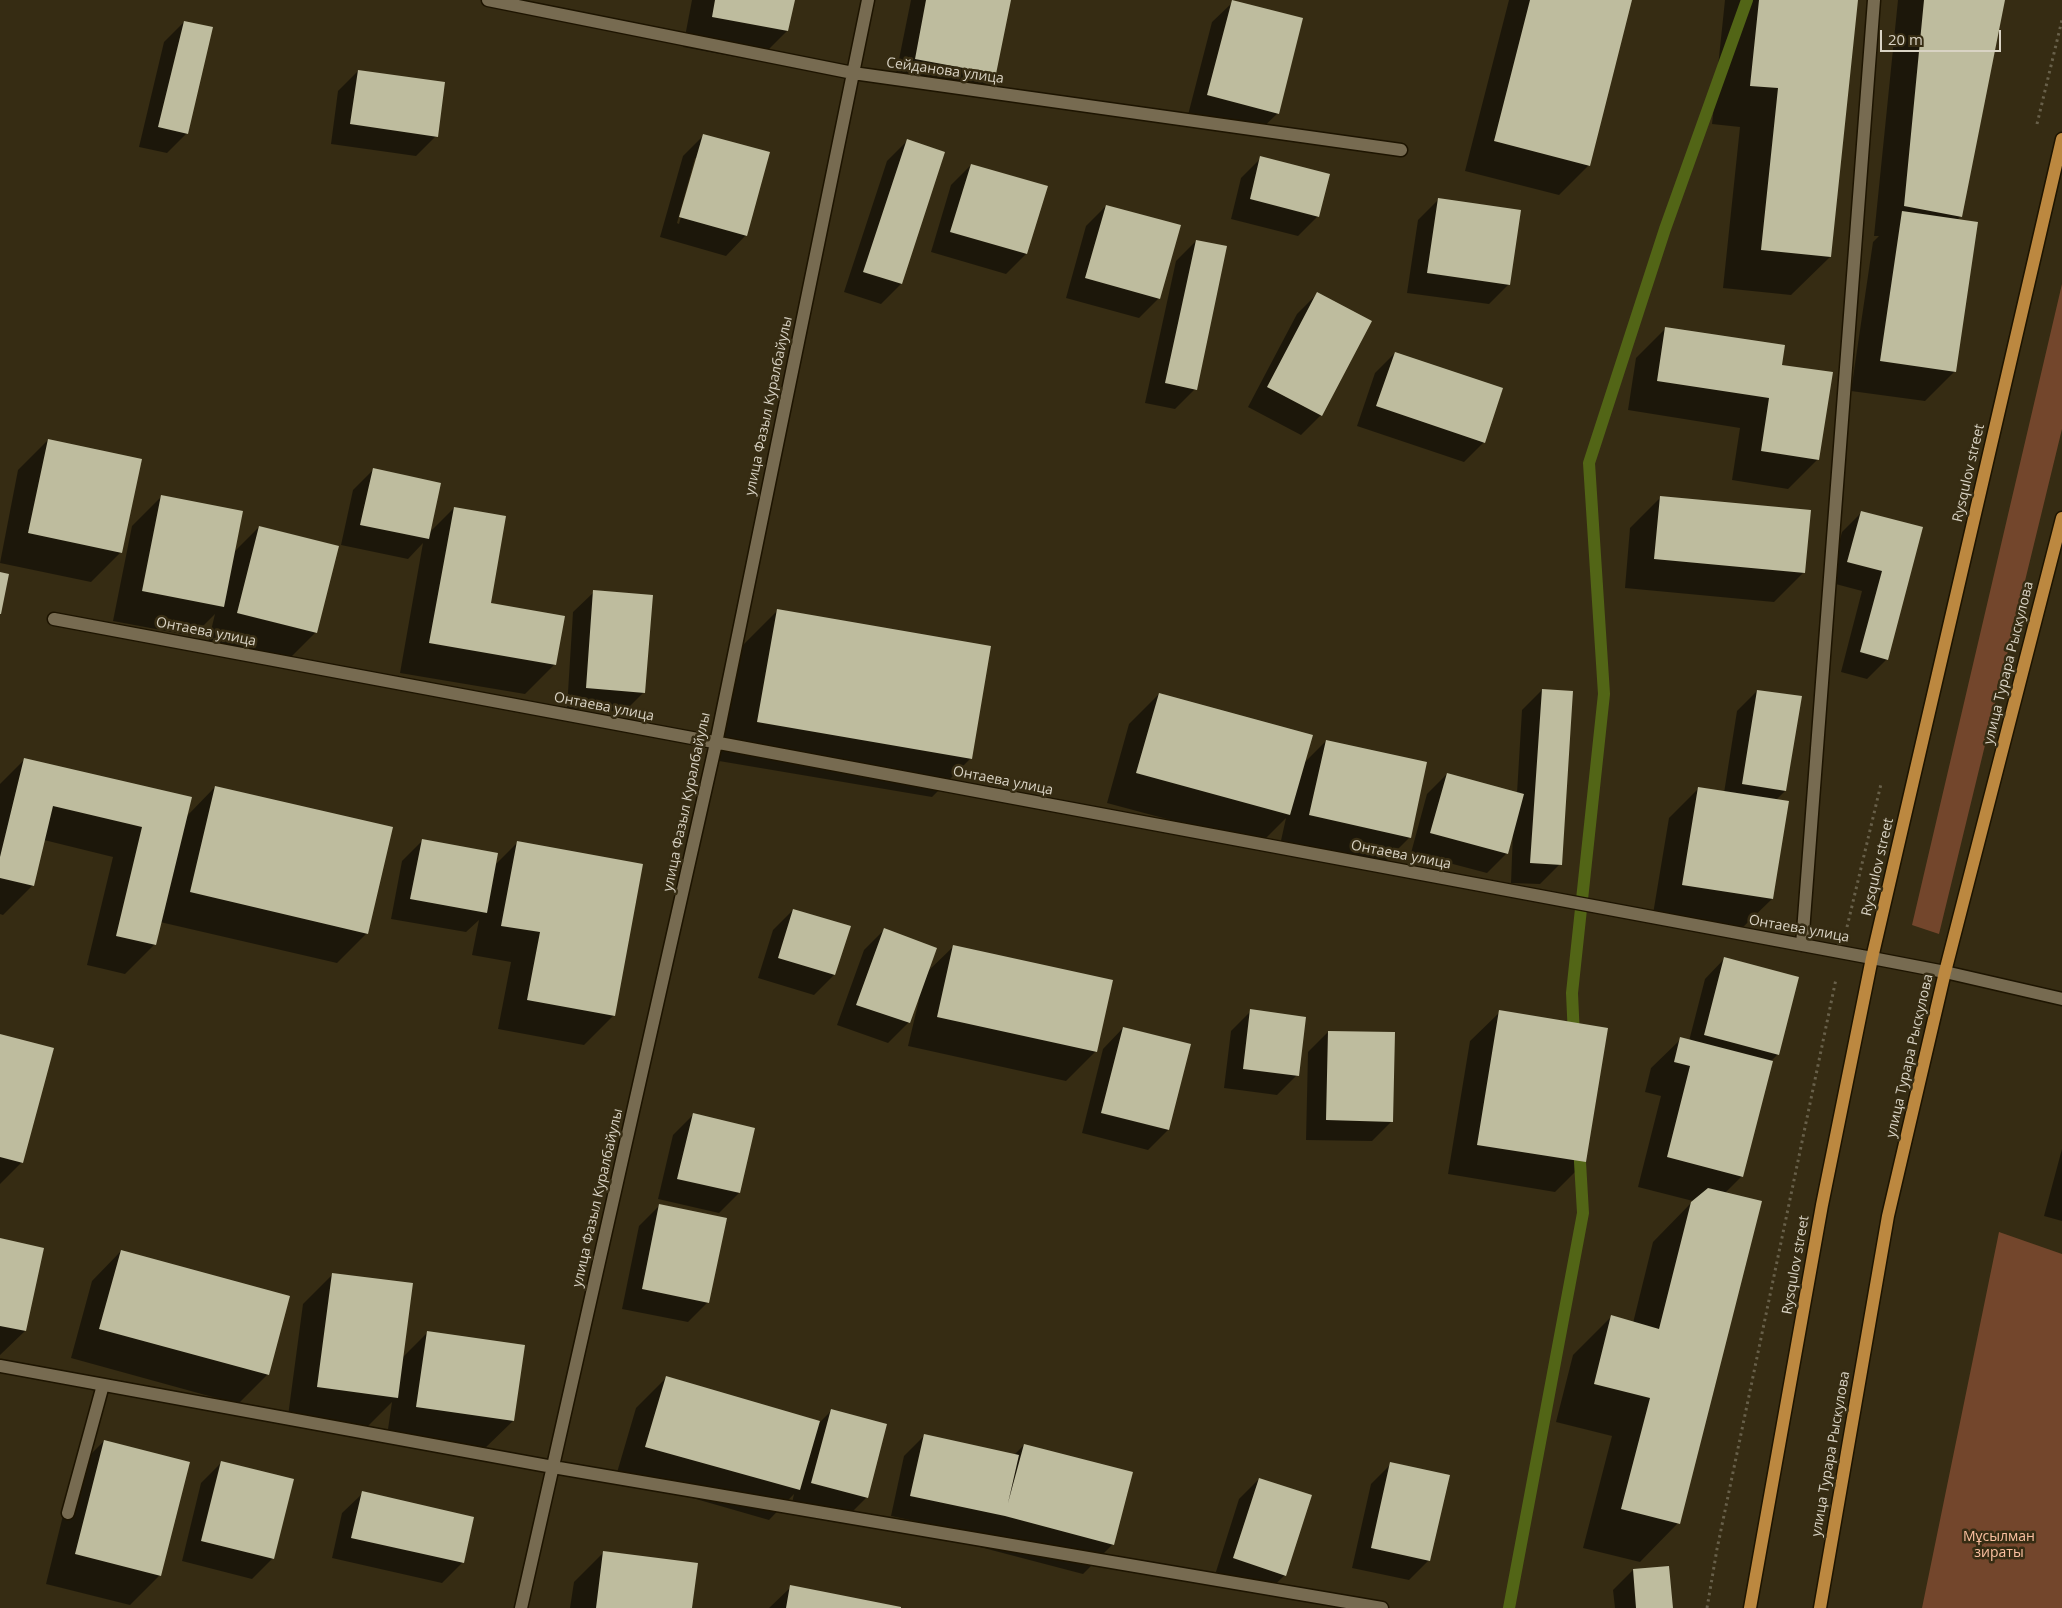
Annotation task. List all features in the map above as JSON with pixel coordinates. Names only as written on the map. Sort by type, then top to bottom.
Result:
[{"type":"main road","name":"Rysqulov street","points":[[1750,1608],[1822,1205],[1872,958],[2062,139]]},
{"type":"main road","name":"улица Турара Рыскулова","points":[[1820,1608],[1888,1216],[1946,972],[2062,518]]},
{"type":"street","name":"Сейданова улица","points":[[488,0],[853,73],[1401,150]]},
{"type":"street","name":"улица Фазыл Куралбайулы","points":[[521,1608],[716,743],[868,0]]},
{"type":"street","points":[[1802,945],[1874,0]]},
{"type":"street","name":"Онтаева улица","points":[[54,619],[1946,972],[2062,999]]},
{"type":"street","points":[[0,1366],[554,1467],[1382,1608]]},
{"type":"street","points":[[68,1513],[103,1385]]},
{"type":"green space","points":[[2062,284],[2062,429],[1939,934],[1912,925]]},
{"type":"green space","name":"Мұсылман зираты","points":[[1999,1232],[2062,1254],[2062,1608],[1922,1608]]},
{"type":"building","points":[[715,0],[795,0],[788,31],[712,17]]},
{"type":"building","points":[[926,0],[1011,0],[996,74],[915,59]]},
{"type":"building","points":[[1232,0],[1303,18],[1279,114],[1207,95]]},
{"type":"building","points":[[1530,0],[1632,0],[1590,166],[1494,141]]},
{"type":"building","points":[[1759,0],[1858,0],[1831,257],[1761,250],[1778,88],[1750,86]]},
{"type":"building","points":[[1924,0],[2005,0],[1962,217],[1904,206]]},
{"type":"building","points":[[184,21],[213,27],[188,134],[158,127]]},
{"type":"building","points":[[358,70],[445,82],[438,137],[350,124]]},
{"type":"building","points":[[703,134],[770,152],[747,236],[679,217]]},
{"type":"building","points":[[907,139],[945,152],[902,284],[863,272]]},
{"type":"building","points":[[1260,156],[1330,174],[1319,217],[1250,199]]},
{"type":"building","points":[[971,164],[1048,186],[1027,254],[950,232]]},
{"type":"building","points":[[1438,198],[1521,210],[1510,285],[1427,273]]},
{"type":"building","points":[[1106,205],[1181,225],[1160,299],[1085,278]]},
{"type":"building","points":[[1902,211],[1978,222],[1956,372],[1880,361]]},
{"type":"building","points":[[1196,240],[1227,246],[1197,390],[1165,383]]},
{"type":"building","points":[[1317,292],[1372,321],[1322,416],[1267,387]]},
{"type":"building","points":[[1665,327],[1785,345],[1782,365],[1833,372],[1819,460],[1761,451],[1769,398],[1657,381]]},
{"type":"building","points":[[1395,352],[1503,388],[1485,443],[1376,406]]},
{"type":"building","points":[[48,439],[142,459],[122,553],[28,533]]},
{"type":"building","points":[[373,468],[441,483],[429,539],[360,525]]},
{"type":"building","points":[[161,495],[243,511],[224,607],[142,591]]},
{"type":"building","points":[[1660,496],[1811,510],[1805,573],[1654,559]]},
{"type":"building","points":[[454,507],[506,516],[491,603],[565,616],[556,665],[429,643]]},
{"type":"building","points":[[1861,511],[1923,527],[1888,660],[1860,652],[1882,571],[1847,562]]},
{"type":"building","points":[[259,526],[339,546],[317,633],[237,613]]},
{"type":"building","points":[[0,572],[9,574],[1,614],[0,614]]},
{"type":"building","points":[[593,590],[653,595],[645,693],[586,688]]},
{"type":"building","points":[[777,609],[991,646],[972,759],[757,722]]},
{"type":"building","points":[[1542,689],[1573,691],[1562,865],[1530,863]]},
{"type":"building","points":[[1757,690],[1802,696],[1786,791],[1742,784]]},
{"type":"building","points":[[1159,693],[1313,735],[1290,815],[1136,773]]},
{"type":"building","points":[[1326,740],[1427,762],[1411,838],[1309,815]]},
{"type":"building","points":[[24,758],[192,797],[156,945],[116,936],[142,827],[53,806],[34,886],[0,878],[0,857]]},
{"type":"building","points":[[1447,773],[1524,794],[1508,854],[1430,833]]},
{"type":"building","points":[[215,786],[393,827],[368,934],[190,892]]},
{"type":"building","points":[[1698,787],[1789,801],[1773,899],[1682,885]]},
{"type":"building","points":[[422,839],[498,853],[487,913],[410,899]]},
{"type":"building","points":[[517,841],[643,864],[615,1016],[527,1000],[540,932],[501,926]]},
{"type":"building","points":[[793,909],[851,926],[835,975],[778,958]]},
{"type":"building","points":[[884,928],[937,948],[910,1023],[856,1005]]},
{"type":"building","points":[[953,945],[1113,980],[1097,1052],[937,1017]]},
{"type":"building","points":[[1724,957],[1799,977],[1779,1055],[1704,1035]]},
{"type":"building","points":[[1250,1009],[1306,1017],[1299,1076],[1243,1069]]},
{"type":"building","points":[[1499,1010],[1608,1028],[1586,1162],[1477,1145]]},
{"type":"building","points":[[1123,1027],[1191,1044],[1169,1130],[1101,1113]]},
{"type":"building","points":[[1328,1031],[1395,1032],[1393,1122],[1326,1120]]},
{"type":"building","points":[[0,1034],[54,1048],[23,1163],[0,1157]]},
{"type":"building","points":[[1680,1037],[1773,1061],[1743,1177],[1667,1157],[1690,1066],[1674,1062]]},
{"type":"building","points":[[693,1113],[755,1128],[740,1193],[677,1179]]},
{"type":"building","points":[[1708,1188],[1762,1201],[1680,1524],[1621,1509],[1650,1398],[1594,1384],[1611,1315],[1659,1329],[1691,1202]]},
{"type":"building","points":[[659,1204],[727,1218],[709,1303],[642,1289]]},
{"type":"building","points":[[0,1238],[44,1248],[26,1331],[0,1326]]},
{"type":"building","points":[[121,1250],[290,1296],[269,1375],[99,1329]]},
{"type":"building","points":[[332,1273],[413,1283],[398,1398],[317,1387]]},
{"type":"building","points":[[427,1331],[525,1345],[514,1421],[416,1407]]},
{"type":"building","points":[[666,1376],[820,1421],[800,1490],[645,1447]]},
{"type":"building","points":[[831,1409],[887,1424],[868,1498],[811,1483]]},
{"type":"building","points":[[924,1434],[1019,1455],[1008,1503],[1024,1444],[1133,1472],[1114,1545],[1005,1516],[910,1496]]},
{"type":"building","points":[[104,1440],[190,1462],[161,1576],[75,1554]]},
{"type":"building","points":[[221,1461],[294,1479],[274,1559],[201,1541]]},
{"type":"building","points":[[1390,1462],[1450,1475],[1430,1561],[1371,1548]]},
{"type":"building","points":[[1259,1478],[1312,1495],[1286,1576],[1233,1558]]},
{"type":"building","points":[[362,1491],[474,1517],[464,1563],[351,1538]]},
{"type":"building","points":[[603,1551],[698,1563],[692,1608],[596,1608]]},
{"type":"building","points":[[1669,1566],[1673,1608],[1636,1608],[1633,1569]]},
{"type":"building","points":[[790,1585],[901,1607],[901,1608],[786,1608]]},
{"type":"waterway","points":[[1574,1037],[1572,993],[1604,694],[1589,463],[1665,229],[1747,0]]},
{"type":"waterway","points":[[1509,1608],[1583,1213],[1579,1145]]}]
